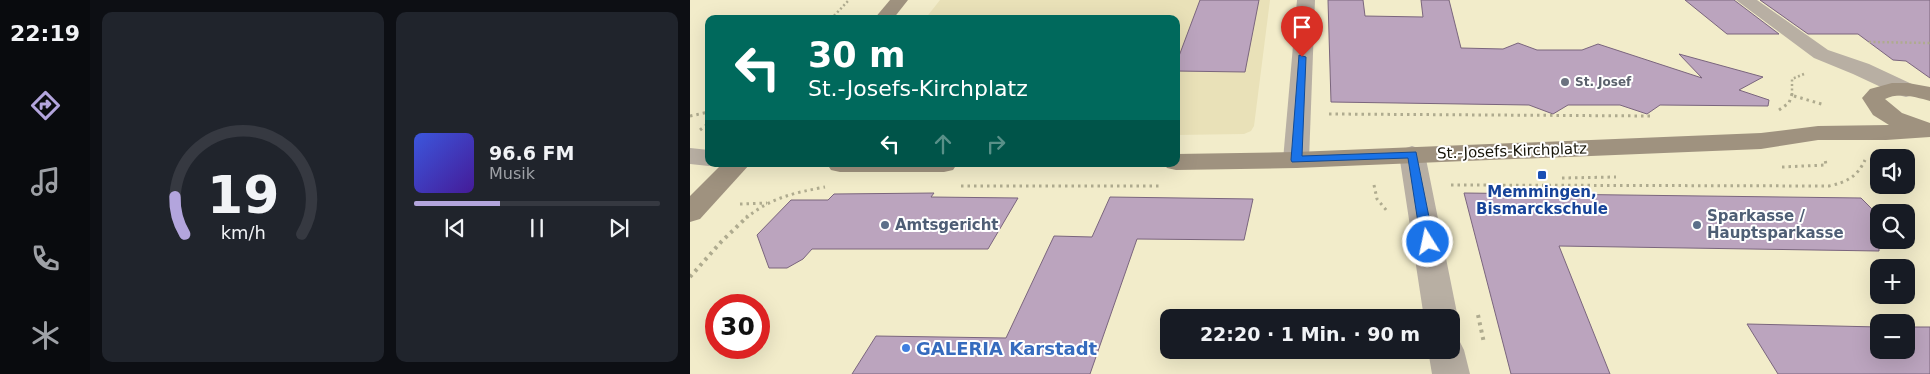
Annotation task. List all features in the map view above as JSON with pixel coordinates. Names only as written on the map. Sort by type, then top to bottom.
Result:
[{"type":"street","points":[[887,15],[900,0]]},
{"type":"street","points":[[1296,160],[1306,0]]},
{"type":"street","points":[[1745,0],[1821,54],[1839,74],[1875,102],[1888,115],[1905,124],[1928,131]]},
{"type":"street","points":[[1821,54],[1923,93]]},
{"type":"street","name":"St.-Josefs-Kirchplatz","points":[[1818,134],[1875,102],[1878,93],[1884,91],[1923,93]]},
{"type":"street","name":"St.-Josefs-Kirchplatz","points":[[1180,162],[1296,160],[1760,140],[1818,134],[1928,131]]},
{"type":"street","points":[[1412,154],[1439,309]]},
{"type":"street","points":[[690,156],[705,158]]},
{"type":"street","points":[[690,213],[734,167]]},
{"type":"street","points":[[869,167],[948,175]]},
{"type":"street","points":[[1448,359],[1451,374]]},
{"type":"path","points":[[835,15],[850,0]]},
{"type":"path","points":[[1868,42],[1930,43]]},
{"type":"path","points":[[1776,112],[1791,101],[1794,96],[1792,80],[1797,76],[1805,74],[1839,74]]},
{"type":"path","points":[[690,116],[705,113]]},
{"type":"path","points":[[1298,114],[1652,116]]},
{"type":"path","points":[[1369,185],[1828,186],[1847,182],[1857,176],[1865,159],[1870,155]]},
{"type":"path","points":[[948,175],[1165,186]]},
{"type":"path","points":[[1536,185],[1539,180]]},
{"type":"path","points":[[690,277],[718,245],[751,214],[784,196],[826,187]]},
{"type":"shaded area","points":[[940,0],[1270,0],[1254,126],[1251,131],[1244,134],[1180,135],[1180,15],[928,15]]},
{"type":"building","points":[[1200,0],[1259,0],[1245,72],[1180,71],[1180,53]]},
{"type":"building","name":"St. Josef","points":[[1328,0],[1363,0],[1365,16],[1423,17],[1421,0],[1449,0],[1461,48],[1503,49],[1518,43],[1537,50],[1582,50],[1598,44],[1702,78],[1679,54],[1763,77],[1739,90],[1769,100],[1768,106],[1660,105],[1647,114],[1620,105],[1568,105],[1553,114],[1529,105],[1331,102]]},
{"type":"building","points":[[1685,0],[1734,0],[1779,34],[1727,34]]},
{"type":"building","points":[[1760,0],[1930,0],[1930,78],[1906,61],[1893,60],[1858,34],[1808,34]]},
{"type":"building","name":"Amtsgericht","points":[[934,193],[931,197],[1018,198],[988,249],[812,249],[803,259],[787,268],[769,268],[757,235],[791,200],[828,200],[834,194]]},
{"type":"building","points":[[1464,193],[1861,198],[1870,207],[1870,249],[1879,249],[1879,251],[1559,246],[1610,374],[1511,374]]},
{"type":"building","points":[[1110,197],[1253,199],[1244,240],[1137,239],[1090,374],[852,374],[876,336],[1006,338],[1054,236],[1092,237]]},
{"type":"building","points":[[1747,324],[1870,327],[1870,359],[1915,359],[1915,327],[1930,327],[1930,374],[1778,374]]},
{"type":"place","name":"St. Josef","points":[[1565,82]]},
{"type":"place","name":"Memmingen, Bismarckschule","points":[[1542,175]]},
{"type":"place","name":"Amtsgericht","points":[[885,225]]},
{"type":"place","name":"Sparkasse / Hauptsparkasse","points":[[1697,225]]},
{"type":"place","name":"GALERIA Karstadt","points":[[906,348]]},
{"type":"route","points":[[1302,57],[1296,160],[1412,154],[1428,242]]}]
